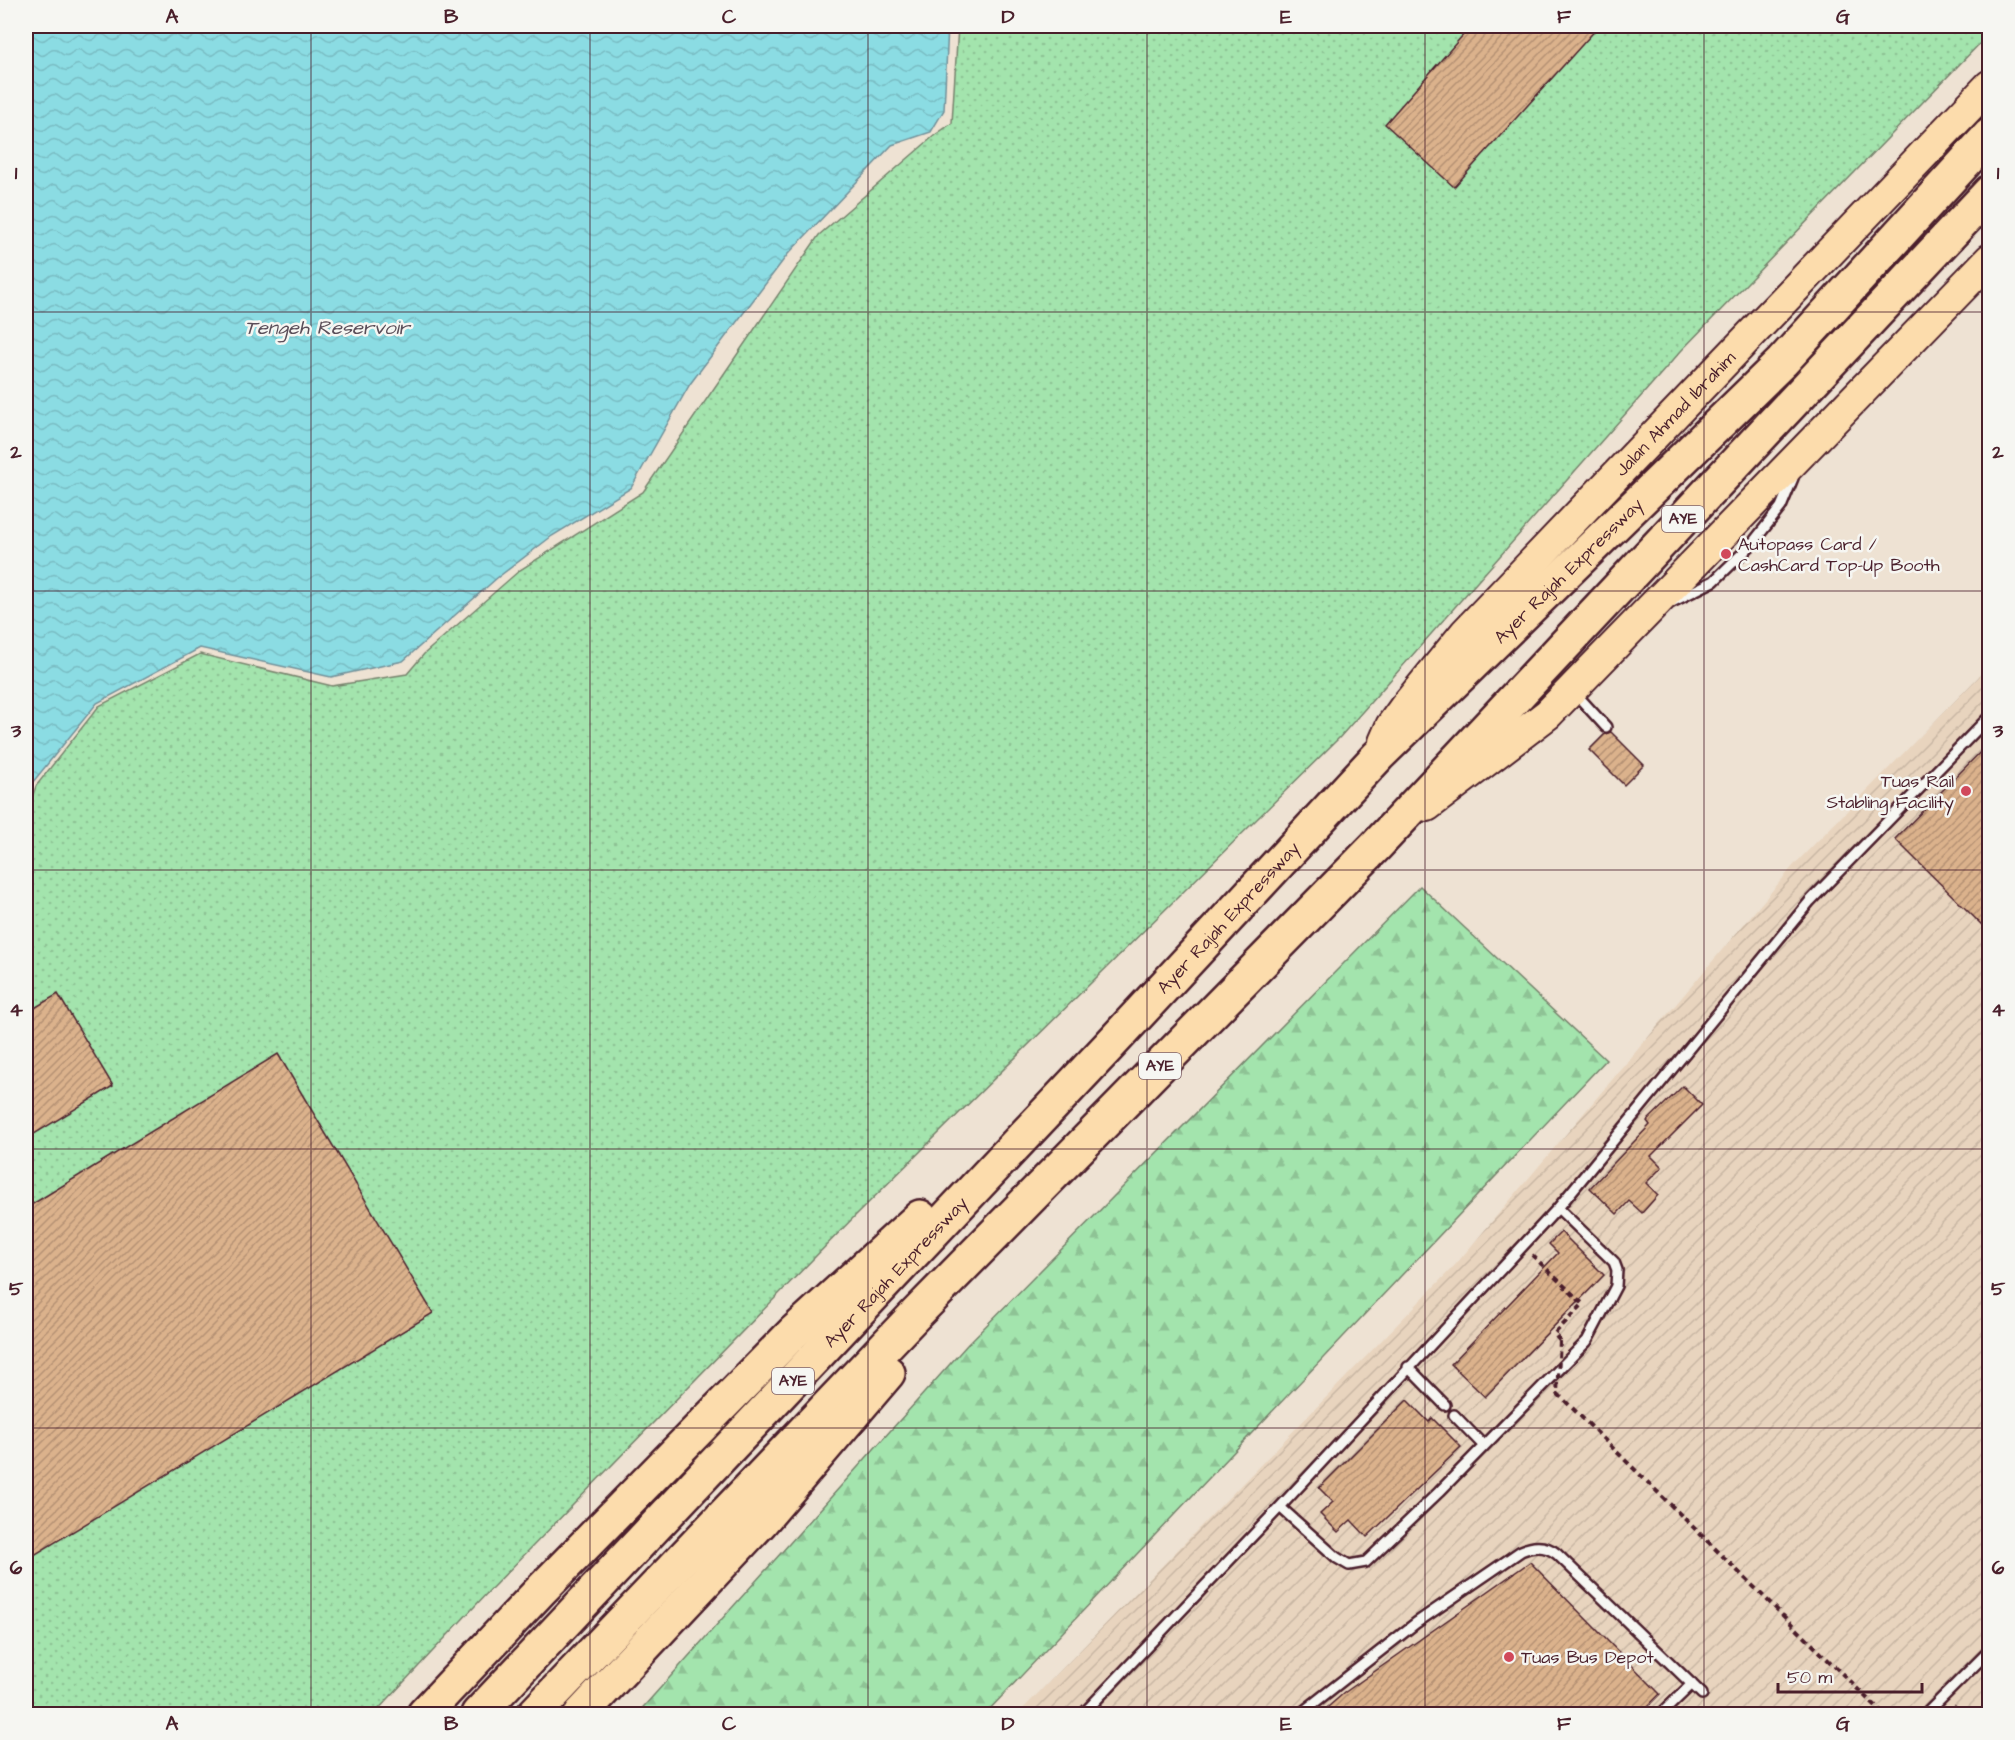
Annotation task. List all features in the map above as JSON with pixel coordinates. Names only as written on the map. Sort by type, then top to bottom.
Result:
[{"type":"highway","name":"Ayer Rajah Expressway","points":[[478,1714],[1108,1047],[1378,756],[1782,362],[1989,135]]},
{"type":"highway","name":"AYE","points":[[534,1714],[915,1315],[1376,846],[1989,192]]},
{"type":"highway","points":[[424,1714],[548,1583],[793,1333],[1108,1047]]},
{"type":"highway","points":[[581,1714],[761,1522],[940,1311],[945,1286]]},
{"type":"main road","name":"Jalan Ahmad Ibrahim","points":[[1378,756],[1391,726],[1465,633],[1989,85]]},
{"type":"main road","points":[[1376,846],[1548,714],[1989,259]]},
{"type":"lane","points":[[1571,690],[1606,727]]},
{"type":"lane","points":[[1083,1714],[1280,1507],[1558,1208],[1810,901],[1989,716]]},
{"type":"lane","points":[[1280,1507],[1337,1558],[1349,1565],[1366,1563],[1587,1341],[1616,1286],[1617,1270],[1614,1262],[1558,1208]]},
{"type":"lane","points":[[1408,1367],[1445,1405]]},
{"type":"lane","points":[[1454,1414],[1484,1445]]},
{"type":"lane","points":[[1300,1714],[1416,1623],[1521,1551],[1540,1546],[1551,1549],[1557,1554],[1702,1694]]},
{"type":"lane","points":[[1926,1714],[1989,1650]]},
{"type":"lane","points":[[1661,1714],[1692,1684]]},
{"type":"path","points":[[1522,1246],[1583,1304],[1554,1334],[1560,1341],[1557,1393],[1883,1714]]},
{"type":"shaded area","points":[[1989,666],[1989,1714],[1018,1714],[1456,1264],[1794,865]]},
{"type":"green space","points":[[958,26],[1989,26],[1989,34],[1681,351],[1340,737],[855,1216],[489,1591],[374,1714],[26,1714],[26,815],[36,786],[99,706],[200,654],[332,686],[407,674],[424,654],[520,570],[643,492],[819,235],[952,123]]},
{"type":"green space","points":[[1420,886],[1606,1060],[985,1714],[637,1714],[967,1345]]},
{"type":"water","name":"Tengeh Reservoir","points":[[26,26],[948,26],[944,110],[931,132],[892,145],[788,254],[690,384],[631,488],[552,536],[497,578],[403,661],[331,677],[200,648],[97,703],[28,788],[26,794]]},
{"type":"building","points":[[1471,26],[1599,26],[1454,187],[1385,124]]},
{"type":"building","points":[[1611,732],[1644,765],[1624,785],[1589,750],[1605,734]]},
{"type":"building","name":"Tuas Rail Stabling Facility","points":[[1989,743],[1989,932],[1895,839]]},
{"type":"building","points":[[58,994],[113,1086],[26,1139],[26,1013]]},
{"type":"building","points":[[278,1054],[433,1313],[26,1560],[26,1208]]},
{"type":"building","points":[[1683,1086],[1702,1105],[1651,1156],[1662,1167],[1646,1183],[1658,1195],[1642,1213],[1629,1201],[1617,1214],[1590,1188],[1650,1125],[1647,1121]]},
{"type":"building","points":[[1561,1232],[1604,1275],[1485,1397],[1451,1364],[1558,1253],[1549,1244]]},
{"type":"building","points":[[1407,1400],[1429,1422],[1432,1418],[1461,1447],[1367,1537],[1351,1520],[1338,1532],[1320,1514],[1333,1502],[1319,1488]]},
{"type":"building","name":"Tuas Bus Depot","points":[[1530,1562],[1660,1694],[1640,1714],[1320,1714],[1344,1693]]},
{"type":"place","name":"Autopass Card / CashCard Top-Up Booth","points":[[1726,554]]},
{"type":"place","name":"Tuas Rail Stabling Facility","points":[[1966,791]]},
{"type":"place","name":"Tuas Bus Depot","points":[[1509,1657]]}]
